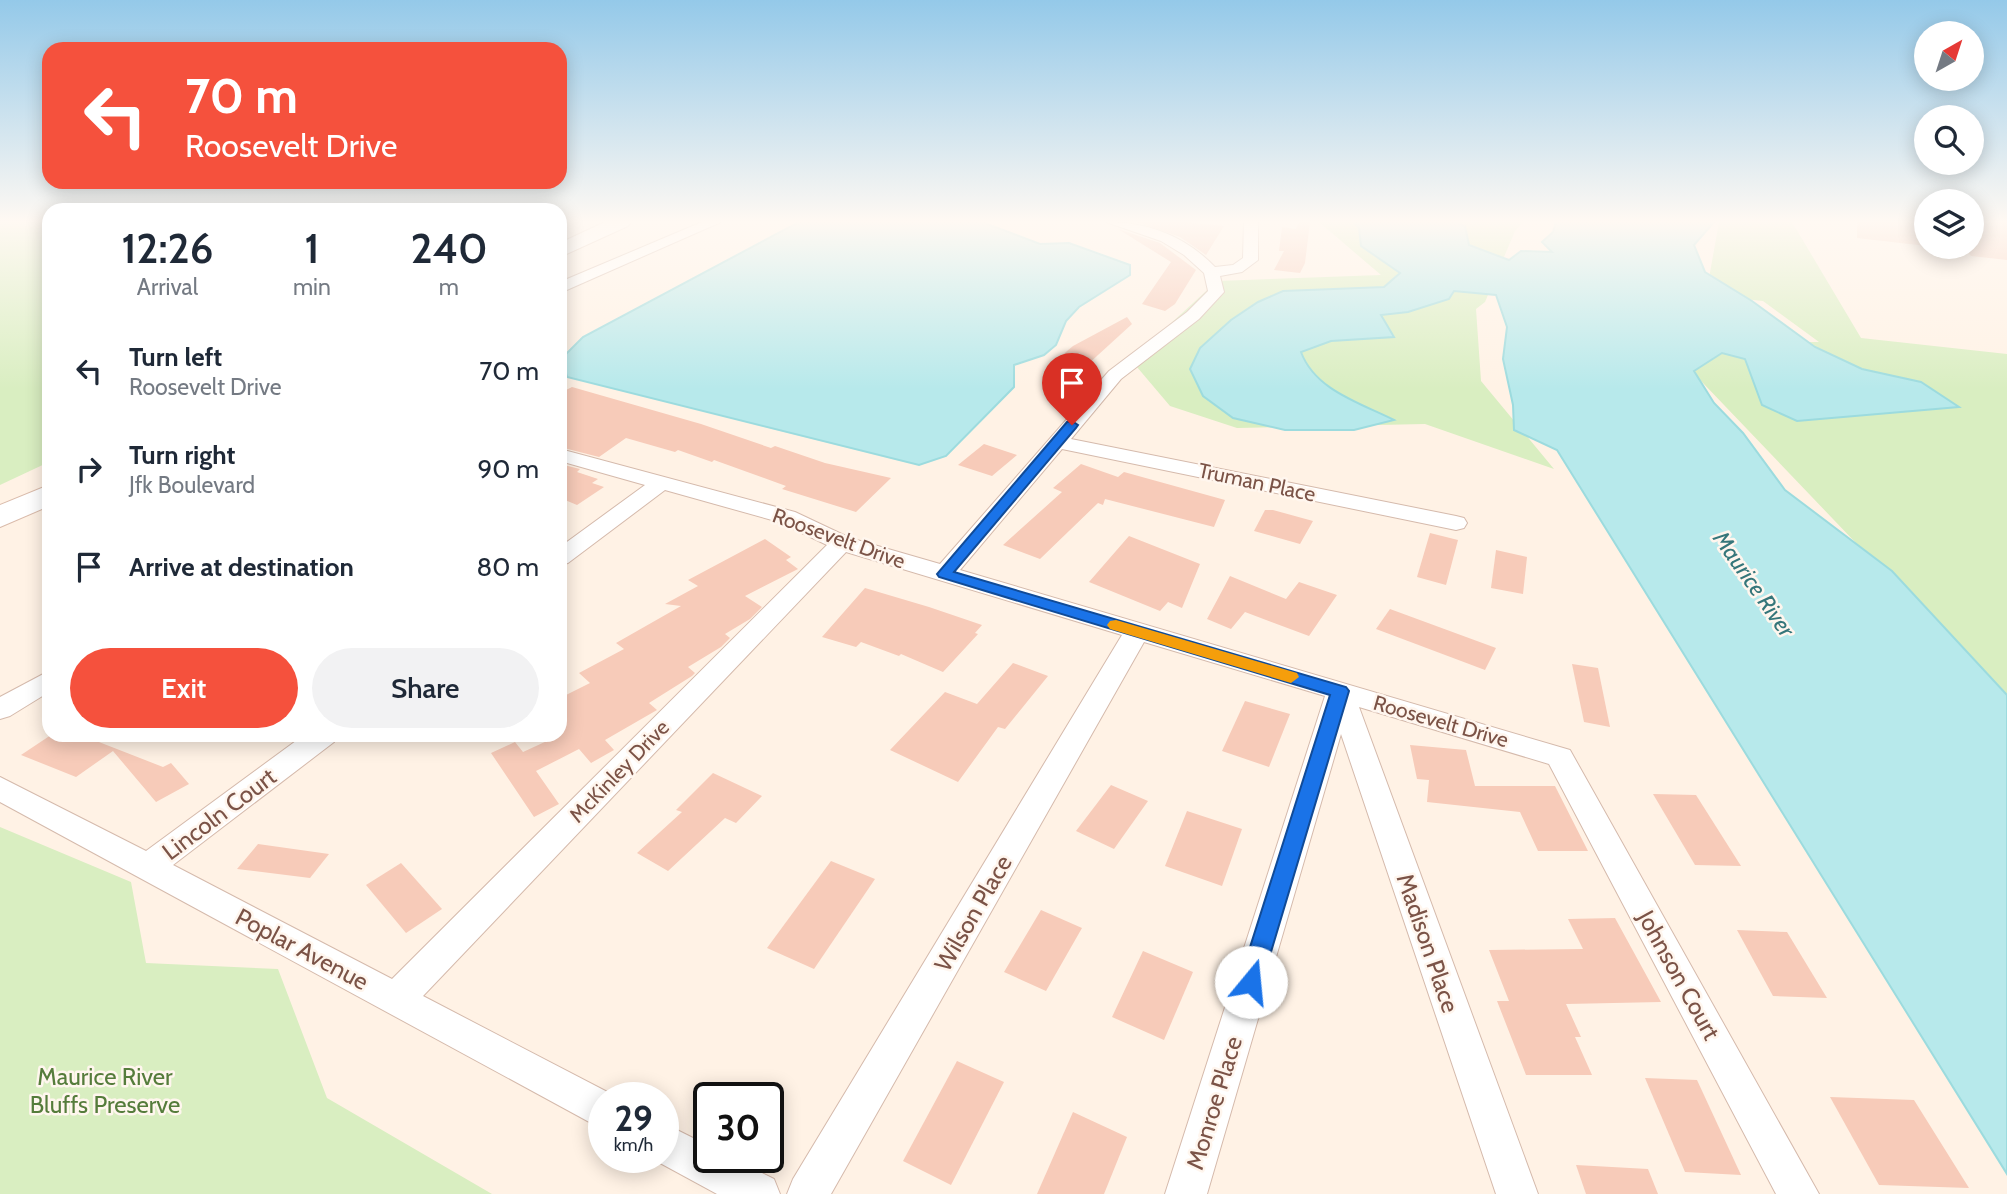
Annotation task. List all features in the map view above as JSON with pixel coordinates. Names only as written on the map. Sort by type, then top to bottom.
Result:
[{"type":"main road","points":[[0,517],[42,497]]},
{"type":"street","points":[[567,285],[584,278]]},
{"type":"street","points":[[944,574],[1115,375],[1137,355],[1200,312],[1216,292],[1212,278]]},
{"type":"street","name":"Truman Place","points":[[1058,442],[1456,523]]},
{"type":"street","name":"Roosevelt Drive","points":[[567,457],[787,517],[842,543],[1560,757]]},
{"type":"street","points":[[567,553],[661,482]]},
{"type":"street","name":"McKinley Drive","points":[[396,999],[842,543]]},
{"type":"street","name":"Wilson Place","points":[[808,1194],[1137,631]]},
{"type":"street","points":[[0,709],[42,684]]},
{"type":"street","name":"Monroe Place","points":[[1186,1194],[1340,691]]},
{"type":"street","name":"Madison Place","points":[[1340,691],[1517,1194]]},
{"type":"street","name":"Lincoln Court","points":[[148,867],[315,742]]},
{"type":"street","name":"Johnson Court","points":[[1560,757],[1798,1194]]},
{"type":"street","name":"Poplar Avenue","points":[[0,788],[588,1102]]},
{"type":"street","points":[[679,1152],[759,1194]]},
{"type":"green space","points":[[0,278],[42,278],[42,465],[0,485]]},
{"type":"green space","points":[[1307,278],[1495,278],[1485,302],[1476,309],[1481,381],[1554,469],[1425,424],[1237,428],[1170,406],[1131,360],[1217,281]]},
{"type":"green space","points":[[1709,278],[1825,278],[1861,338],[2007,354],[2007,701],[1680,359],[1702,343],[1819,342],[1763,301],[1706,295]]},
{"type":"green space","name":"Maurice River Bluffs Preserve","points":[[0,827],[131,882],[146,963],[278,969],[327,1098],[492,1194],[0,1194]]},
{"type":"water","points":[[694,278],[1126,278],[1079,307],[1066,321],[1056,345],[1044,355],[1014,365],[1014,387],[946,456],[919,465],[567,377],[567,353],[583,337]]},
{"type":"water","name":"Maurice River","points":[[1395,278],[1714,278],[1752,301],[1815,347],[1862,369],[1921,382],[1959,407],[1797,421],[1762,405],[1745,359],[1722,353],[1694,371],[1714,403],[1743,433],[1785,490],[1892,571],[2007,695],[2007,1174],[1557,450],[1514,430],[1513,405],[1503,359],[1507,327],[1496,295],[1454,291],[1449,299],[1408,312],[1381,315],[1394,337],[1331,341],[1301,352],[1308,365],[1328,386],[1394,420],[1354,430],[1285,430],[1233,418],[1203,396],[1190,369],[1200,348],[1231,320],[1258,302],[1283,291],[1384,287]]},
{"type":"building","points":[[1160,278],[1191,278],[1175,304],[1165,311],[1142,304]]},
{"type":"building","points":[[1127,317],[1132,324],[1075,376],[1047,368],[1073,346]]},
{"type":"building","points":[[572,387],[701,424],[771,448],[775,446],[825,463],[891,478],[856,512],[782,489],[786,486],[714,460],[712,462],[678,450],[675,452],[626,438],[599,457],[567,449],[567,390]]},
{"type":"building","points":[[984,444],[1017,455],[992,476],[958,465]]},
{"type":"building","points":[[1081,464],[1118,477],[1124,472],[1225,500],[1214,527],[1105,499],[1103,505],[1098,503],[1040,559],[1003,545],[1062,492],[1053,488]]},
{"type":"building","points":[[567,466],[580,469],[577,472],[598,479],[592,483],[604,487],[577,505],[567,501]]},
{"type":"building","points":[[1265,510],[1313,521],[1300,544],[1254,531]]},
{"type":"building","points":[[1430,533],[1458,540],[1446,585],[1417,577]]},
{"type":"building","points":[[1129,536],[1200,564],[1182,608],[1168,602],[1160,611],[1089,582]]},
{"type":"building","points":[[765,539],[791,557],[786,560],[798,569],[745,596],[762,607],[750,619],[725,634],[730,638],[721,647],[688,667],[695,673],[692,676],[649,703],[657,710],[605,740],[614,750],[591,763],[579,749],[536,771],[559,804],[534,817],[491,753],[515,742],[523,752],[545,742],[567,742],[567,694],[590,683],[579,673],[624,649],[616,643],[681,606],[665,604],[698,586],[688,580]]},
{"type":"building","points":[[1496,550],[1527,557],[1523,594],[1491,588]]},
{"type":"building","points":[[1230,576],[1286,599],[1299,582],[1337,595],[1309,636],[1245,612],[1231,629],[1207,619]]},
{"type":"building","points":[[865,588],[982,625],[975,633],[978,634],[943,672],[901,654],[899,656],[861,642],[856,647],[822,637]]},
{"type":"building","points":[[1390,609],[1496,648],[1485,670],[1376,629]]},
{"type":"building","points":[[1013,663],[1048,676],[1005,729],[998,727],[958,782],[890,750],[945,692],[977,704]]},
{"type":"building","points":[[1572,664],[1598,668],[1610,727],[1584,722]]},
{"type":"building","points":[[1245,701],[1290,714],[1269,767],[1222,751]]},
{"type":"building","points":[[42,741],[99,742],[163,767],[171,763],[189,784],[156,802],[113,751],[76,777],[21,755]]},
{"type":"building","points":[[1410,745],[1466,750],[1475,786],[1555,786],[1588,851],[1538,851],[1520,812],[1427,802],[1429,780],[1417,779]]},
{"type":"building","points":[[713,773],[762,796],[736,823],[725,818],[668,871],[637,853],[682,812],[676,810]]},
{"type":"building","points":[[1111,785],[1148,801],[1114,849],[1076,831]]},
{"type":"building","points":[[1653,794],[1696,795],[1741,866],[1695,865]]},
{"type":"building","points":[[1187,811],[1242,829],[1222,886],[1165,866]]},
{"type":"building","points":[[258,844],[329,854],[310,878],[237,869]]},
{"type":"building","points":[[831,861],[875,879],[814,969],[767,948]]},
{"type":"building","points":[[401,863],[442,909],[406,933],[366,885]]},
{"type":"building","points":[[1041,910],[1082,928],[1046,991],[1004,972]]},
{"type":"building","points":[[1615,918],[1661,1002],[1566,1004],[1581,1037],[1575,1037],[1592,1075],[1526,1075],[1497,1001],[1509,1001],[1489,950],[1583,949],[1568,919]]},
{"type":"building","points":[[1737,930],[1787,932],[1827,998],[1773,996]]},
{"type":"building","points":[[1143,951],[1193,972],[1164,1040],[1112,1017]]},
{"type":"building","points":[[957,1061],[1004,1082],[951,1185],[903,1161]]},
{"type":"building","points":[[1645,1078],[1697,1080],[1741,1175],[1685,1172]]},
{"type":"building","points":[[1830,1097],[1914,1100],[1969,1188],[1879,1185]]},
{"type":"building","points":[[1073,1112],[1127,1137],[1104,1194],[1037,1194]]},
{"type":"building","points":[[1576,1165],[1648,1169],[1658,1194],[1586,1194]]},
{"type":"slow traffic","points":[[1116,625],[1291,677]]},
{"type":"route","points":[[1072,425],[944,574],[1340,691],[1251,982]]}]
